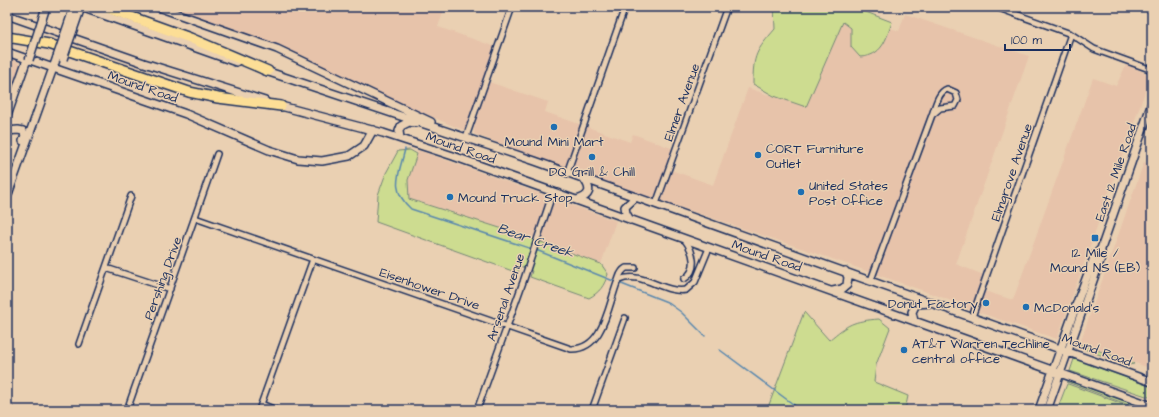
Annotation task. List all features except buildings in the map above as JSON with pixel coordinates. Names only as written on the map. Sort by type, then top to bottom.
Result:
[{"type":"highway","points":[[104,7],[212,47],[268,71]]},
{"type":"highway","points":[[7,37],[49,44],[189,92],[218,98],[281,106]]},
{"type":"main road","points":[[7,116],[8,108],[26,62],[29,60],[46,7]]},
{"type":"main road","points":[[70,74],[64,67],[60,58],[74,7]]},
{"type":"main road","points":[[7,195],[53,68],[60,58],[81,7]]},
{"type":"main road","name":"Mound Road","points":[[81,7],[250,67],[268,71],[466,137],[935,303],[1152,382]]},
{"type":"main road","name":"Mound Road","points":[[158,7],[277,49],[413,112],[447,131]]},
{"type":"main road","name":"Mound Road","points":[[7,16],[144,64],[281,106],[400,138],[833,291],[1152,406]]},
{"type":"main road","name":"Mound Road","points":[[7,52],[186,114],[275,152],[298,160],[322,161],[349,156],[364,146],[373,130]]},
{"type":"main road","name":"East 12 Mile Road","points":[[1047,410],[1101,258],[1101,249],[1152,104]]},
{"type":"main road","points":[[400,138],[399,131],[404,124],[409,122],[433,126]]},
{"type":"main road","points":[[7,131],[18,130],[24,132],[21,157]]},
{"type":"main road","points":[[577,200],[584,198],[590,192],[590,186],[584,179]]},
{"type":"main road","points":[[630,220],[626,213],[625,207],[636,197]]},
{"type":"main road","name":"East 12 Mile Road","points":[[1038,410],[1095,255],[1101,249]]},
{"type":"main road","points":[[833,291],[842,289],[847,285],[848,277],[845,271]]},
{"type":"main road","points":[[914,321],[912,312],[916,304],[935,303]]},
{"type":"street","points":[[466,137],[512,7]]},
{"type":"street","points":[[567,173],[625,7]]},
{"type":"street","name":"Elmer Avenue","points":[[656,204],[727,7]]},
{"type":"street","points":[[996,7],[1071,34],[1094,50],[1152,70]]},
{"type":"street","name":"Elmgrove Avenue","points":[[972,317],[1071,34]]},
{"type":"street","points":[[870,280],[932,116],[943,90],[949,89],[956,93],[958,100],[954,106],[940,108],[932,116]]},
{"type":"street","name":"Pershing Drive","points":[[127,410],[217,154]]},
{"type":"street","name":"Arsenal Avenue","points":[[476,410],[523,282],[532,251],[553,192]]},
{"type":"street","points":[[79,344],[131,196]]},
{"type":"street","name":"Eisenhower Drive","points":[[195,218],[566,348],[582,348],[591,344],[597,336],[619,280],[619,275],[623,270],[629,267],[635,268]]},
{"type":"street","points":[[684,239],[690,247],[693,257],[691,272],[684,279]]},
{"type":"street","points":[[619,280],[637,278],[677,290],[686,290],[695,282],[709,248]]},
{"type":"street","points":[[276,410],[260,407],[313,259]]},
{"type":"street","points":[[106,268],[170,289]]},
{"type":"street","points":[[592,410],[625,318]]},
{"type":"shaded area","points":[[173,7],[445,7],[438,27],[496,47],[467,128],[463,130]]},
{"type":"shaded area","points":[[842,10],[899,31],[905,14],[1029,56],[956,264],[986,276],[981,290],[1013,300],[1093,78],[1116,86],[1126,65],[1151,75],[1057,339],[966,308],[944,298],[818,254],[579,173],[474,134],[474,128],[489,82],[548,102],[545,112],[630,142],[633,134],[674,149],[668,169],[713,185],[748,88],[806,107]]},
{"type":"shaded area","points":[[7,57],[18,62],[21,66],[7,110]]},
{"type":"shaded area","points":[[418,150],[616,221],[601,264],[525,236],[409,199],[408,180]]},
{"type":"shaded area","points":[[1144,162],[1152,165],[1152,369],[1080,343]]},
{"type":"green space","points":[[774,7],[853,7],[892,22],[888,35],[882,46],[873,54],[860,57],[851,47],[851,28],[843,22],[806,107],[774,96],[753,84],[754,66],[757,54],[775,29]]},
{"type":"green space","points":[[410,150],[417,154],[408,180],[409,199],[525,236],[601,264],[608,274],[601,288],[589,298],[530,277],[532,271],[520,266],[518,273],[376,222],[378,195],[386,173],[398,151]]},
{"type":"green space","points":[[804,312],[829,340],[841,330],[857,322],[879,319],[890,328],[876,365],[874,382],[908,396],[905,410],[767,410]]},
{"type":"green space","points":[[1080,344],[1134,364],[1128,365],[1084,349],[1079,346]]},
{"type":"green space","points":[[1074,359],[1152,387],[1152,398],[1070,371]]},
{"type":"green space","points":[[1067,382],[1073,382],[1149,410],[1142,410]]},
{"type":"green space","points":[[1068,384],[1139,410],[1057,410]]},
{"type":"waterway","name":"Bear Creek","points":[[405,149],[398,174],[398,188],[404,202],[411,209],[532,249]]},
{"type":"waterway","name":"Bear Creek","points":[[536,250],[616,282]]},
{"type":"waterway","name":"Bear Creek","points":[[619,283],[667,302],[681,312],[705,336]]},
{"type":"waterway","name":"Bear Creek","points":[[720,350],[801,410]]},
{"type":"place","name":"Mound Mini Mart","points":[[554,127]]},
{"type":"place","name":"CORT Furniture Outlet","points":[[758,155]]},
{"type":"place","name":"DQ Grill & Chill","points":[[592,157]]},
{"type":"place","name":"United States Post Office","points":[[801,192]]},
{"type":"place","name":"Mound Truck Stop","points":[[450,197]]},
{"type":"place","name":"12 Mile / Mound NS (EB)","points":[[1095,238]]},
{"type":"place","name":"Donut Factory","points":[[986,303]]},
{"type":"place","name":"McDonald's","points":[[1026,307]]},
{"type":"place","name":"AT&T Warren Techline central office","points":[[904,350]]}]
